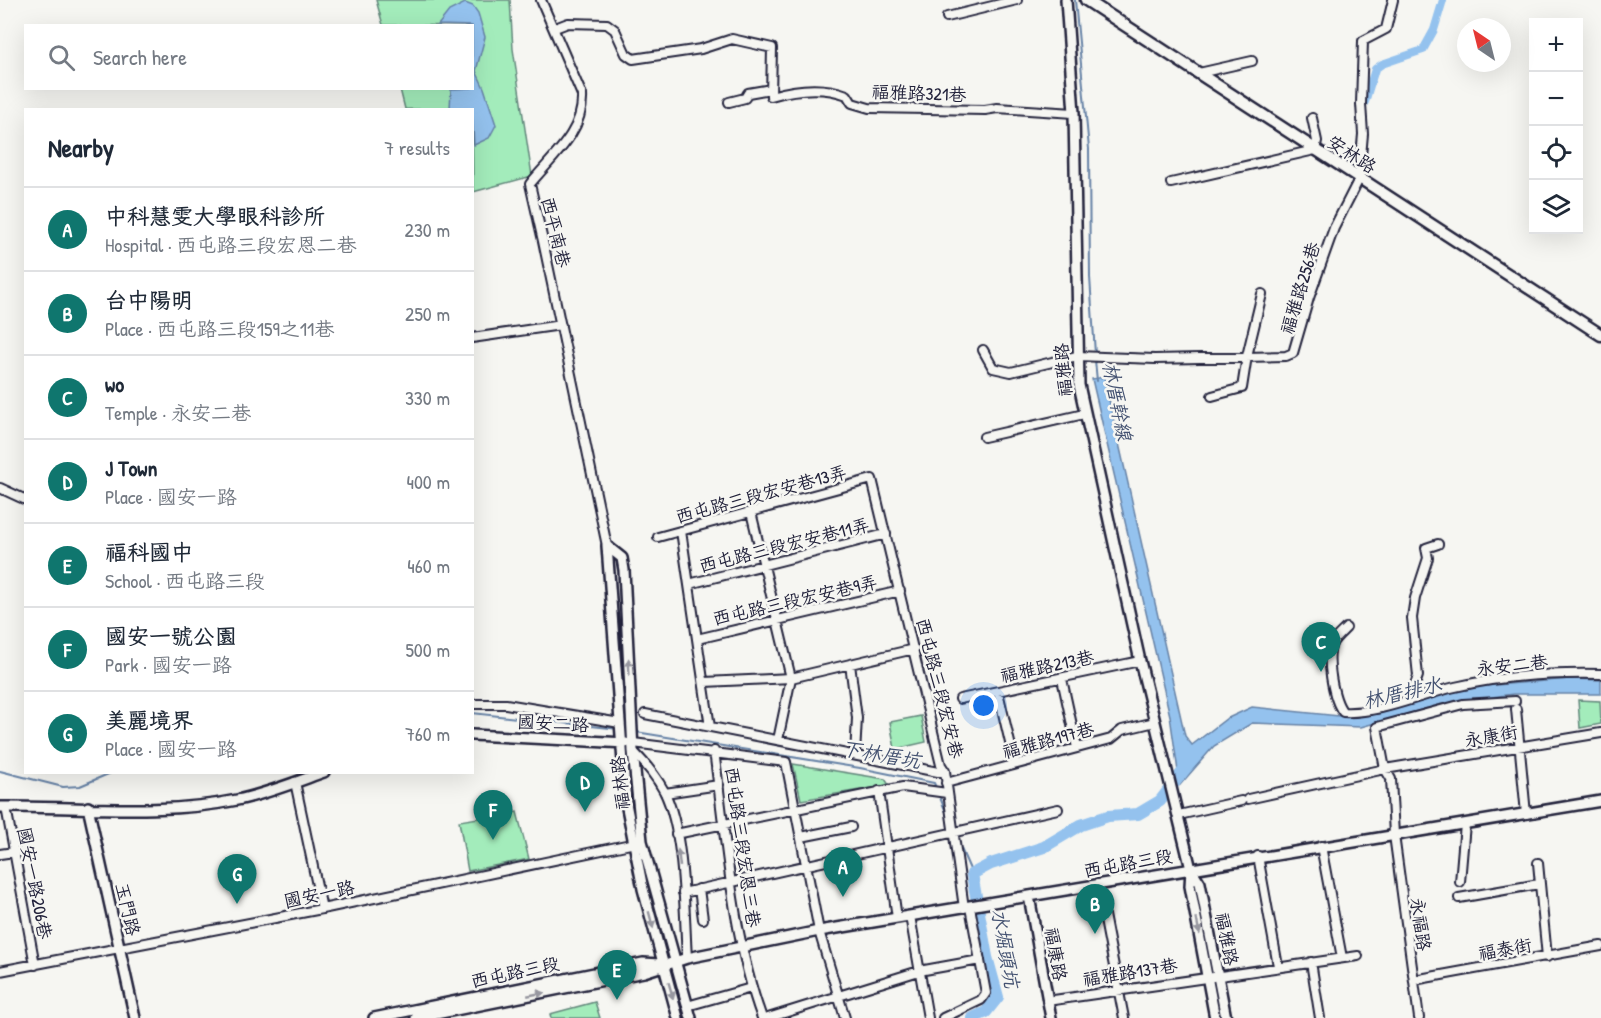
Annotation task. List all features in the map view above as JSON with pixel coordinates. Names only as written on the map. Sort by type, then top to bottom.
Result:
[{"type":"main road","name":"安林路","points":[[1086,0],[1601,335]]},
{"type":"street","name":"西平南巷","points":[[541,0],[582,95],[583,112],[572,135],[530,184],[597,493]]},
{"type":"street","points":[[947,17],[1017,0]]},
{"type":"street","name":"福雅路","points":[[1066,0],[1074,113],[1077,356],[1084,414],[1140,661],[1191,869],[1200,883],[1215,1018]]},
{"type":"street","name":"福雅路256巷","points":[[983,350],[993,368],[1005,372],[1077,356],[1155,359],[1286,356],[1293,353],[1334,228],[1359,178],[1364,134],[1361,104],[1363,41],[1386,29],[1393,0]]},
{"type":"street","points":[[555,28],[568,22],[607,24],[615,30],[626,54],[633,59],[700,49],[732,39],[772,48],[771,89],[748,93],[745,98],[729,102]]},
{"type":"street","points":[[1199,74],[1252,61]]},
{"type":"street","name":"福雅路321巷","points":[[771,89],[771,96],[799,91],[834,91],[847,95],[852,103],[869,108],[985,110],[997,108],[1074,113]]},
{"type":"street","points":[[1171,183],[1315,150],[1317,141],[1312,118]]},
{"type":"street","points":[[1212,396],[1242,388],[1262,294]]},
{"type":"street","points":[[474,338],[561,325]]},
{"type":"street","points":[[984,437],[1084,414]]},
{"type":"street","name":"西屯路三段宏安巷13弄","points":[[658,537],[872,479]]},
{"type":"street","name":"西屯路三段宏安巷","points":[[872,479],[915,649],[941,765],[945,771],[955,834],[973,906],[986,993],[981,1000],[943,1018]]},
{"type":"street","points":[[0,488],[24,499]]},
{"type":"street","name":"福林路","points":[[597,493],[607,546],[621,732],[637,842],[663,964],[678,1018]]},
{"type":"street","points":[[751,512],[791,678],[778,740]]},
{"type":"street","points":[[681,531],[710,727]]},
{"type":"street","name":"西屯路三段宏安巷11弄","points":[[689,585],[886,534]]},
{"type":"street","points":[[1410,699],[1418,676],[1412,618],[1415,598],[1428,558],[1426,548],[1438,544]]},
{"type":"street","name":"福林路","points":[[607,546],[622,558],[637,842],[691,1018]]},
{"type":"street","name":"西屯路三段宏安巷9弄","points":[[697,639],[900,591]]},
{"type":"street","points":[[1343,712],[1334,693],[1330,662],[1333,642],[1346,628]]},
{"type":"street","points":[[704,682],[791,678],[915,649]]},
{"type":"street","name":"福雅路213巷","points":[[960,699],[1140,661]]},
{"type":"street","points":[[850,664],[857,718],[855,755]]},
{"type":"street","points":[[1328,670],[1335,711],[1343,712]]},
{"type":"street","name":"永安二巷","points":[[1343,712],[1373,709],[1470,684],[1552,675],[1601,675]]},
{"type":"street","points":[[1062,679],[1077,748]]},
{"type":"street","points":[[998,692],[1015,764]]},
{"type":"street","points":[[474,704],[506,704],[621,732]]},
{"type":"street","name":"永福路","points":[[1419,1018],[1394,835],[1391,779],[1385,769],[1377,727],[1463,704],[1516,705],[1518,746]]},
{"type":"street","points":[[645,714],[938,772],[945,771]]},
{"type":"street","name":"福雅路197巷","points":[[946,783],[1111,739],[1122,730],[1155,722]]},
{"type":"street","name":"國安二路","points":[[474,735],[621,732],[632,738]]},
{"type":"street","name":"永康街","points":[[1179,815],[1385,769],[1601,733]]},
{"type":"street","points":[[632,738],[786,762],[819,931],[845,1018]]},
{"type":"street","points":[[632,738],[665,793],[676,834],[687,958]]},
{"type":"street","points":[[1518,746],[1526,814]]},
{"type":"street","name":"西屯路三段宏恩三巷","points":[[714,751],[741,947],[751,988],[762,1018]]},
{"type":"street","points":[[3,807],[201,806],[238,800],[318,774]]},
{"type":"street","points":[[294,782],[321,909]]},
{"type":"street","points":[[665,793],[719,786]]},
{"type":"street","points":[[676,834],[903,787],[947,793]]},
{"type":"street","points":[[879,791],[897,918]]},
{"type":"street","name":"西屯路三段","points":[[416,1018],[644,972],[687,958],[819,931],[1258,856],[1601,801]]},
{"type":"street","name":"國安一路206巷","points":[[3,807],[35,964]]},
{"type":"street","name":"玉門路","points":[[88,807],[135,1018]]},
{"type":"street","points":[[683,893],[955,834],[1058,809]]},
{"type":"street","points":[[1460,882],[1464,824]]},
{"type":"street","points":[[801,837],[851,827]]},
{"type":"street","name":"國安一路","points":[[0,971],[321,909],[637,842]]},
{"type":"street","points":[[1321,846],[1342,958]]},
{"type":"street","points":[[0,854],[14,852]]},
{"type":"street","points":[[1258,856],[1278,966]]},
{"type":"street","points":[[1538,863],[1547,957]]},
{"type":"street","points":[[1098,884],[1124,1018]]},
{"type":"street","points":[[1459,898],[1539,884]]},
{"type":"street","points":[[699,889],[703,919]]},
{"type":"street","name":"福康路","points":[[1029,896],[1051,1018]]},
{"type":"street","points":[[910,916],[928,1018]]},
{"type":"street","name":"福泰街","points":[[1414,980],[1601,946]]},
{"type":"street","name":"福雅路137巷","points":[[1047,1001],[1212,975],[1358,956]]},
{"type":"street","points":[[768,1018],[839,998],[919,971],[980,960]]},
{"type":"street","points":[[1311,962],[1320,1018]]},
{"type":"street","name":"福雅路","points":[[1212,975],[1226,1018]]},
{"type":"street","points":[[687,1006],[751,988]]},
{"type":"street","name":"西屯路三段","points":[[374,1018],[464,1009]]},
{"type":"green space","points":[[376,0],[510,0],[513,49],[532,176],[474,192],[474,108],[405,108],[400,90],[474,90],[474,24],[383,24]]},
{"type":"green space","points":[[1578,700],[1600,701],[1601,724],[1580,728]]},
{"type":"green space","points":[[921,716],[926,742],[895,749],[890,722]]},
{"type":"green space","points":[[793,764],[885,779],[889,785],[801,800]]},
{"type":"green space","points":[[517,812],[529,859],[468,871],[459,821]]},
{"type":"green space","points":[[595,1002],[600,1018],[551,1018],[550,1014]]},
{"type":"water","points":[[465,3],[473,6],[478,13],[485,37],[476,71],[496,125],[489,138],[474,145],[474,108],[450,108],[451,90],[474,90],[474,24],[439,24],[449,11]]},
{"type":"water","points":[[1104,377],[1185,736],[1192,745],[1226,719],[1252,707],[1349,717],[1458,688],[1570,679],[1601,680],[1601,694],[1513,694],[1442,704],[1361,727],[1252,723],[1214,746],[1180,785],[1170,716],[1092,379]]},
{"type":"waterway","name":"林厝幹線","points":[[1075,0],[1089,149],[1090,277],[1095,354]]},
{"type":"waterway","points":[[1365,102],[1375,69],[1382,64],[1423,50],[1434,30],[1443,0]]},
{"type":"waterway","name":"林厝幹線","points":[[1095,360],[1097,381]]},
{"type":"waterway","name":"下林厝坑","points":[[474,713],[619,729]]},
{"type":"waterway","name":"下林厝坑","points":[[636,732],[860,768],[934,783],[937,790]]},
{"type":"waterway","name":"下林厝坑","points":[[973,1018],[986,1012],[998,997],[987,957],[972,874],[991,864],[1044,847],[1081,825],[1108,816],[1138,814],[1160,801],[1188,765]]},
{"type":"waterway","name":"下林厝坑","points":[[0,771],[63,787],[80,786],[108,774]]},
{"type":"waterway","name":"下林厝坑","points":[[939,795],[948,817]]},
{"type":"waterway","name":"下林厝坑","points":[[958,842],[972,874]]},
{"type":"place","name":"wo","points":[[1321,672]]},
{"type":"place","name":"J Town","points":[[585,812]]},
{"type":"place","name":"國安一號公園","points":[[493,840]]},
{"type":"place","name":"中科慧雯大學眼科診所","points":[[843,897]]},
{"type":"place","name":"美麗境界","points":[[237,904]]},
{"type":"place","name":"台中陽明","points":[[1095,934]]},
{"type":"place","name":"福科國中","points":[[617,1000]]},
{"type":"water label","name":"林厝排水","points":[[1402,692]]},
{"type":"water label","name":"水堀頭坑","points":[[1006,948]]}]
